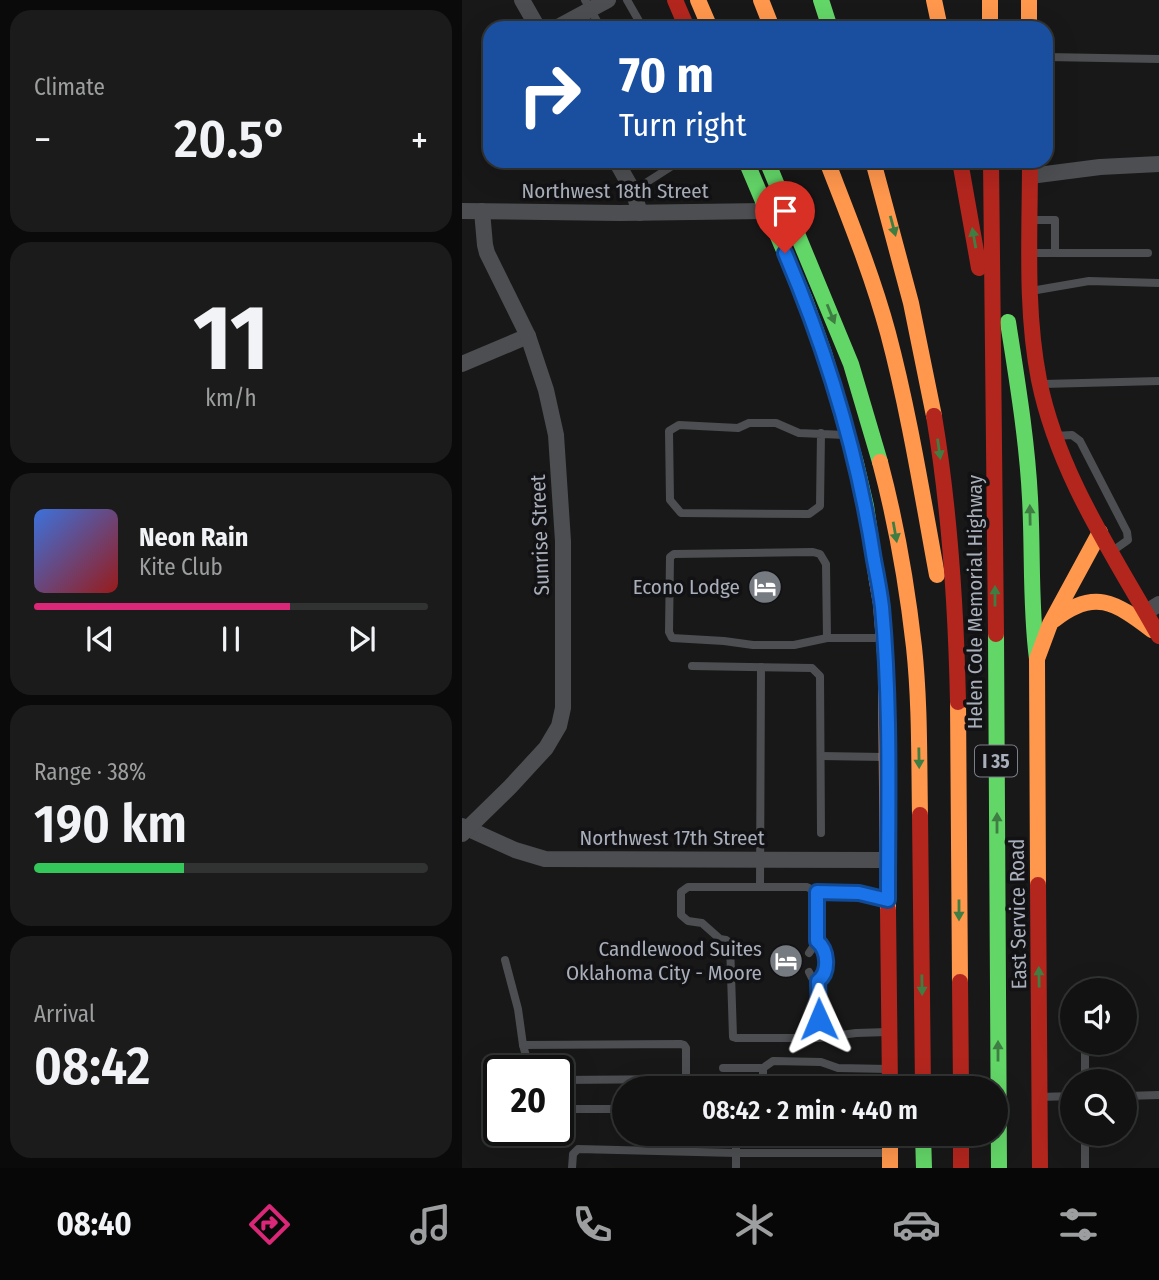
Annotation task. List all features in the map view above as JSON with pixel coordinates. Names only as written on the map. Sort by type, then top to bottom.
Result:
[{"type":"main road","points":[[675,0],[684,21]]},
{"type":"main road","points":[[698,0],[707,21]]},
{"type":"main road","points":[[761,0],[769,21]]},
{"type":"main road","points":[[821,0],[828,21]]},
{"type":"main road","points":[[934,0],[938,21]]},
{"type":"main road","points":[[990,0],[990,21]]},
{"type":"main road","points":[[1029,0],[1029,21]]},
{"type":"main road","points":[[749,168],[805,300],[824,354],[866,506],[881,604],[886,666],[890,1076]]},
{"type":"main road","points":[[769,168],[832,315],[870,424],[889,495],[908,602],[914,650],[919,743],[923,1076]]},
{"type":"main road","points":[[830,168],[863,253],[905,400],[958,695]]},
{"type":"main road","name":"Helen Cole Memorial Highway","points":[[875,168],[902,262],[929,385],[951,544],[958,695],[961,1076]]},
{"type":"main road","points":[[961,168],[994,353]]},
{"type":"main road","name":"Helen Cole Memorial Highway","points":[[991,168],[999,1168]]},
{"type":"main road","points":[[1030,169],[1032,322],[1040,384],[1065,463],[1111,552],[1152,608],[1158,636]]},
{"type":"main road","points":[[992,223],[1023,413],[1030,498],[1032,632],[1037,659]]},
{"type":"main road","points":[[1037,659],[1050,624],[1100,532]]},
{"type":"main road","points":[[1050,624],[1071,606],[1083,602],[1101,602],[1126,610],[1158,636]]},
{"type":"main road","name":"East Service Road","points":[[1037,659],[1040,1168]]},
{"type":"main road","points":[[923,1146],[924,1168]]},
{"type":"main road","points":[[961,1146],[961,1168]]},
{"type":"street","points":[[522,0],[534,21]]},
{"type":"street","points":[[566,21],[588,5],[608,0]]},
{"type":"street","points":[[1030,169],[1159,164]]},
{"type":"street","points":[[620,168],[634,191],[640,213]]},
{"type":"street","name":"Northwest 18th Street","points":[[462,211],[768,211]]},
{"type":"street","name":"Sunrise Street","points":[[464,829],[547,748],[559,726],[563,708],[563,541],[556,435],[546,390],[528,336],[487,253],[482,211]]},
{"type":"street","points":[[462,364],[528,336]]},
{"type":"street","name":"Northwest 17th Street","points":[[464,829],[545,859],[888,860]]},
{"type":"lane","points":[[627,0],[639,21]]},
{"type":"lane","points":[[588,5],[597,21]]},
{"type":"lane","points":[[1053,57],[1159,59]]},
{"type":"lane","points":[[634,191],[669,168]]},
{"type":"lane","points":[[1031,220],[1055,220],[1055,253]]},
{"type":"lane","points":[[1031,253],[1148,253]]},
{"type":"lane","points":[[1031,291],[1089,281],[1159,283]]},
{"type":"lane","points":[[1040,384],[1159,381]]},
{"type":"lane","points":[[821,433],[820,506],[808,514],[681,513],[670,500],[669,430],[679,425],[738,428],[749,423],[776,423],[799,433],[821,433],[848,435]]},
{"type":"lane","points":[[1055,436],[1072,435],[1080,441],[1127,532],[1128,540],[1111,552]]},
{"type":"lane","points":[[827,638],[826,564],[820,554],[670,556],[669,632],[672,638],[753,645],[794,645],[827,638],[884,638]]},
{"type":"lane","points":[[692,666],[812,668],[820,676],[821,833]]},
{"type":"lane","points":[[760,887],[761,667]]},
{"type":"lane","points":[[821,756],[888,757]]},
{"type":"lane","points":[[888,900],[859,893],[817,892],[807,887],[688,887],[681,892],[681,915],[688,921],[702,923],[720,939],[730,943],[733,1037],[819,1038],[889,1032]]},
{"type":"lane","points":[[808,953],[817,941],[817,892]]},
{"type":"lane","points":[[817,941],[824,946],[826,954],[823,978],[818,981]]},
{"type":"lane","points":[[505,960],[518,1009],[526,1055]]},
{"type":"lane","points":[[809,972],[812,978],[818,981]]},
{"type":"lane","points":[[818,981],[819,1038]]},
{"type":"lane","points":[[523,1045],[681,1044],[685,1048],[686,1076]]},
{"type":"lane","points":[[723,1068],[763,1068],[774,1062],[821,1062],[838,1068],[890,1069]]},
{"type":"lane","points":[[763,1068],[763,1076]]},
{"type":"lane","points":[[574,1080],[612,1082]]},
{"type":"lane","points":[[1137,1096],[1159,1095]]},
{"type":"lane","points":[[1040,1097],[1060,1097]]},
{"type":"lane","points":[[574,1109],[612,1109]]},
{"type":"lane","points":[[736,1146],[736,1168]]},
{"type":"lane","points":[[1085,1146],[1086,1168]]},
{"type":"lane","points":[[572,1168],[573,1154],[578,1149],[890,1161]]},
{"type":"traffic: fast","points":[[821,0],[828,21]]},
{"type":"traffic: fast","points":[[749,168],[805,300],[824,353],[866,506],[877,581]]},
{"type":"traffic: fast","points":[[770,168],[851,364],[880,462]]},
{"type":"traffic: fast","points":[[1008,322],[1029,476],[1033,619],[1037,659]]},
{"type":"traffic: fast","points":[[996,634],[999,1168]]},
{"type":"traffic: fast","points":[[923,1146],[924,1168]]},
{"type":"traffic: slow","points":[[698,0],[707,21]]},
{"type":"traffic: slow","points":[[761,0],[769,21]]},
{"type":"traffic: slow","points":[[934,0],[938,21]]},
{"type":"traffic: slow","points":[[990,0],[990,21]]},
{"type":"traffic: slow","points":[[1029,0],[1029,21]]},
{"type":"traffic: slow","points":[[830,168],[882,311],[896,363],[937,575]]},
{"type":"traffic: slow","points":[[875,168],[911,303],[934,416]]},
{"type":"traffic: slow","points":[[880,462],[900,554],[914,647],[920,815]]},
{"type":"traffic: slow","points":[[1038,885],[1037,659],[1050,624],[1100,532]]},
{"type":"traffic: slow","points":[[877,581],[886,666],[888,910]]},
{"type":"traffic: slow","points":[[1054,620],[1081,604],[1104,602],[1127,612],[1152,630]]},
{"type":"traffic: slow","points":[[958,702],[960,982]]},
{"type":"traffic: slow","points":[[890,1146],[890,1168]]},
{"type":"traffic: jam","points":[[675,0],[684,21]]},
{"type":"traffic: jam","points":[[961,168],[979,268]]},
{"type":"traffic: jam","points":[[991,168],[996,634]]},
{"type":"traffic: jam","points":[[1030,168],[1029,271],[1032,326],[1039,380],[1048,415],[1073,481],[1159,636]]},
{"type":"traffic: jam","points":[[934,416],[951,559],[958,702]]},
{"type":"traffic: jam","points":[[920,815],[923,1076]]},
{"type":"traffic: jam","points":[[1038,885],[1040,1168]]},
{"type":"traffic: jam","points":[[888,910],[890,1076]]},
{"type":"traffic: jam","points":[[960,982],[961,1076]]},
{"type":"traffic: jam","points":[[961,1146],[961,1168]]},
{"type":"place","name":"Econo Lodge","points":[[765,587]]},
{"type":"place","name":"Candlewood Suites Oklahoma City - Moore","points":[[786,961]]},
{"type":"route","points":[[785,253],[824,354],[856,463],[866,506],[881,604],[886,666],[888,900],[859,893],[817,892],[817,941],[824,946],[826,954],[823,978],[818,981],[819,1019]]}]
